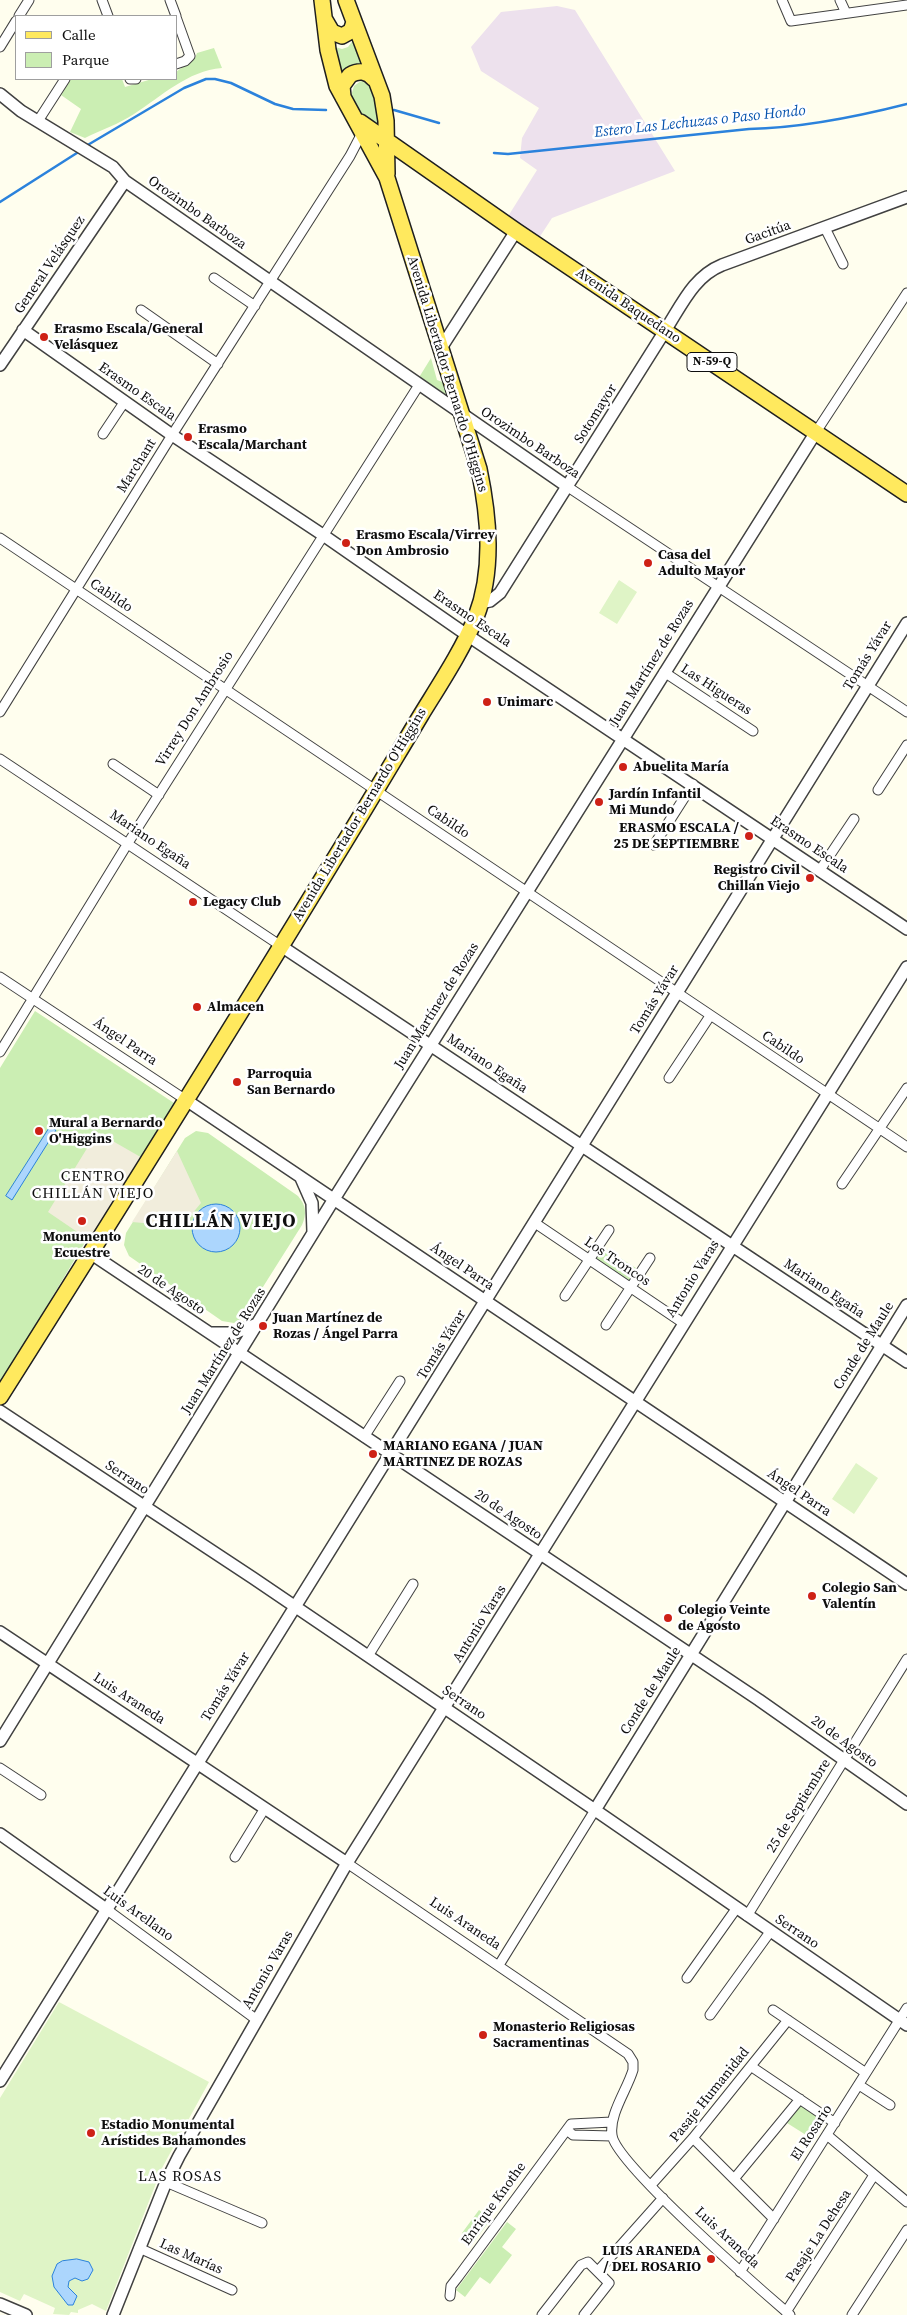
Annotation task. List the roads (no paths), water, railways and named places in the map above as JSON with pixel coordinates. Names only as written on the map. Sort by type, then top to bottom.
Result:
[{"type":"main road","name":"Avenida Libertador Bernardo O'Higgins","points":[[0,1397],[282,946],[467,635],[480,604],[487,566],[489,535],[486,504],[479,469],[460,414],[387,178],[343,97],[332,68],[322,0]]},
{"type":"main road","name":"Avenida Libertador Bernardo O'Higgins","points":[[346,0],[382,96],[387,178]]},
{"type":"main road","points":[[325,20],[332,32],[342,36],[351,32],[354,22]]},
{"type":"main road","points":[[343,97],[342,86],[350,75],[361,71],[369,73],[374,78]]},
{"type":"main road","name":"Avenida Baquedano","points":[[352,114],[365,127],[516,231],[907,494]]},
{"type":"street","points":[[20,15],[28,0]]},
{"type":"street","points":[[102,0],[107,15]]},
{"type":"street","points":[[170,0],[175,15]]},
{"type":"street","points":[[782,0],[791,21],[907,5],[905,0]]},
{"type":"street","points":[[840,0],[846,13]]},
{"type":"street","points":[[0,47],[15,22]]},
{"type":"street","points":[[178,23],[190,56],[185,61],[178,63]]},
{"type":"street","points":[[38,121],[65,80]]},
{"type":"street","name":"Orozimbo Barboza","points":[[0,94],[21,111],[113,167],[125,181],[460,414],[907,712]]},
{"type":"street","name":"Marchant","points":[[0,712],[172,435],[350,156],[362,133]]},
{"type":"street","name":"General Velásquez","points":[[0,365],[125,181]]},
{"type":"street","name":"Gacitúa","points":[[665,331],[696,284],[710,270],[907,197]]},
{"type":"street","points":[[825,228],[843,264]]},
{"type":"street","points":[[441,348],[516,231]]},
{"type":"street","points":[[214,278],[255,306]]},
{"type":"street","name":"Juan Martínez de Rozas","points":[[0,1741],[430,1044],[718,586],[907,293]]},
{"type":"street","points":[[141,310],[218,364]]},
{"type":"street","name":"Erasmo Escala","points":[[23,330],[172,435],[323,535],[467,635],[693,784],[907,929]]},
{"type":"street","name":"Sotomayor","points":[[480,604],[490,601],[500,593],[665,331]]},
{"type":"street","name":"Virrey Don Ambrosio","points":[[0,1052],[128,843],[418,385]]},
{"type":"street","points":[[103,434],[125,401]]},
{"type":"street","name":"Cabildo","points":[[0,538],[907,1147]]},
{"type":"street","name":"Tomás Yávar","points":[[0,2081],[294,1606],[487,1301],[867,686],[903,639],[907,623]]},
{"type":"street","name":"Las Higueras","points":[[664,672],[753,731]]},
{"type":"street","points":[[878,790],[907,745]]},
{"type":"street","name":"Mariano Egaña","points":[[0,758],[907,1362]]},
{"type":"street","points":[[113,764],[159,795]]},
{"type":"street","points":[[654,846],[693,784]]},
{"type":"street","points":[[820,870],[854,819]]},
{"type":"street","name":"Antonio Varas","points":[[113,2315],[166,2182],[256,2020],[347,1863],[540,1555],[634,1400],[907,967]]},
{"type":"street","name":"Ángel Parra","points":[[0,977],[334,1198],[907,1584]]},
{"type":"street","points":[[669,1078],[710,1016]]},
{"type":"street","points":[[842,1184],[907,1088]]},
{"type":"street","points":[[300,1176],[312,1204],[313,1234]]},
{"type":"street","name":"Los Troncos","points":[[534,1223],[683,1323]]},
{"type":"street","points":[[565,1296],[609,1230]]},
{"type":"street","name":"20 de Agosto","points":[[90,1253],[760,1700],[843,1761],[907,1804]]},
{"type":"street","points":[[606,1325],[650,1258]]},
{"type":"street","name":"Conde de Maule","points":[[499,1965],[907,1305]]},
{"type":"street","points":[[208,1333],[234,1333],[259,1323]]},
{"type":"street","points":[[364,1437],[400,1381]]},
{"type":"street","name":"Serrano","points":[[0,1411],[368,1656],[904,2023]]},
{"type":"street","points":[[368,1656],[413,1584]]},
{"type":"street","name":"Luis Araneda","points":[[0,1632],[197,1762],[624,2050],[631,2057],[633,2070],[612,2122],[612,2136],[624,2157],[740,2272],[788,2313]]},
{"type":"street","name":"25 de Septiembre","points":[[747,1916],[907,1659]]},
{"type":"street","points":[[0,1768],[41,1796]]},
{"type":"street","points":[[235,1857],[264,1808]]},
{"type":"street","name":"Luis Arellano","points":[[0,1834],[106,1909],[256,2020]]},
{"type":"street","points":[[687,1978],[736,1909]]},
{"type":"street","points":[[710,2015],[770,1932]]},
{"type":"street","name":"El Rosario","points":[[740,2272],[866,2074],[904,2023],[907,2008]]},
{"type":"street","points":[[773,2010],[866,2074]]},
{"type":"street","name":"Pasaje Humanidad","points":[[651,2185],[693,2138],[788,2020]]},
{"type":"street","points":[[752,2066],[835,2123]]},
{"type":"street","points":[[859,2085],[890,2105]]},
{"type":"street","points":[[734,2179],[800,2099]]},
{"type":"street","points":[[612,2122],[571,2124],[567,2130],[573,2135],[612,2136]]},
{"type":"street","name":"Enrique Knothe","points":[[450,2296],[451,2286],[567,2130]]},
{"type":"street","points":[[827,2135],[907,2202]]},
{"type":"street","points":[[693,2138],[774,2219]]},
{"type":"street","name":"Pasaje La Dehesa","points":[[788,2313],[874,2175]]},
{"type":"street","points":[[166,2182],[262,2223]]},
{"type":"street","points":[[598,2271],[664,2198]]},
{"type":"street","points":[[852,2315],[907,2230]]},
{"type":"street","name":"Las Marías","points":[[139,2248],[232,2290]]},
{"type":"street","points":[[542,2315],[584,2262],[588,2262],[608,2281],[608,2284],[584,2315]]},
{"type":"street","points":[[0,2304],[26,2315]]},
{"type":"water","points":[[50,1127],[56,1130],[12,1200],[6,1196]]},
{"type":"water","points":[[216,1204],[225,1206],[233,1211],[238,1219],[240,1228],[238,1237],[233,1245],[225,1250],[216,1252],[207,1250],[199,1245],[194,1237],[192,1228],[194,1219],[199,1211],[207,1206]]},
{"type":"water","points":[[77,2259],[89,2262],[93,2270],[88,2279],[82,2281],[75,2278],[69,2281],[68,2287],[77,2296],[73,2305],[68,2305],[54,2287],[52,2276],[57,2264],[62,2261]]},
{"type":"waterway","name":"Estero Las Lechuzas o Paso Hondo","points":[[86,146],[184,88],[206,79],[231,83],[275,104],[293,109],[326,110]]},
{"type":"waterway","name":"Estero Las Lechuzas o Paso Hondo","points":[[494,153],[508,154],[809,124],[907,104]]},
{"type":"waterway","name":"Estero Las Lechuzas o Paso Hondo","points":[[394,110],[439,123]]},
{"type":"waterway","name":"Estero Las Lechuzas o Paso Hondo","points":[[0,202],[80,151]]},
{"type":"place","name":"Erasmo Escala/General Velásquez","points":[[44,337]]},
{"type":"place","name":"Erasmo Escala/Marchant","points":[[188,437]]},
{"type":"place","name":"Erasmo Escala/Virrey Don Ambrosio","points":[[346,543]]},
{"type":"place","name":"Casa del Adulto Mayor","points":[[648,563]]},
{"type":"place","name":"Unimarc","points":[[487,702]]},
{"type":"place","name":"Abuelita María","points":[[623,767]]},
{"type":"place","name":"Jardín Infantil Mi Mundo","points":[[599,802]]},
{"type":"place","name":"ERASMO ESCALA / 25 DE SEPTIEMBRE","points":[[749,836]]},
{"type":"place","name":"Registro Civil Chillan Viejo","points":[[810,878]]},
{"type":"place","name":"Legacy Club","points":[[193,902]]},
{"type":"place","name":"Almacen","points":[[197,1007]]},
{"type":"place","name":"Parroquia San Bernardo","points":[[237,1082]]},
{"type":"place","name":"Mural a Bernardo O'Higgins","points":[[39,1131]]},
{"type":"place","name":"Monumento Ecuestre","points":[[82,1221]]},
{"type":"place","name":"Juan Martínez de Rozas / Ángel Parra","points":[[263,1326]]},
{"type":"place","name":"MARIANO EGANA / JUAN MARTINEZ DE ROZAS","points":[[373,1454]]},
{"type":"place","name":"Colegio San Valentín","points":[[812,1596]]},
{"type":"place","name":"Colegio Veinte de Agosto","points":[[668,1618]]},
{"type":"place","name":"Monasterio Religiosas Sacramentinas","points":[[483,2035]]},
{"type":"place","name":"Estadio Monumental Arístides Bahamondes","points":[[91,2133]]},
{"type":"place","name":"LUIS ARANEDA / DEL ROSARIO","points":[[711,2259]]},
{"type":"district","name":"CENTRO CHILLÁN VIEJO","points":[[93,1186]]},
{"type":"district","name":"CHILLÁN VIEJO","points":[[221,1222]]},
{"type":"district","name":"LAS ROSAS","points":[[180,2177]]}]
